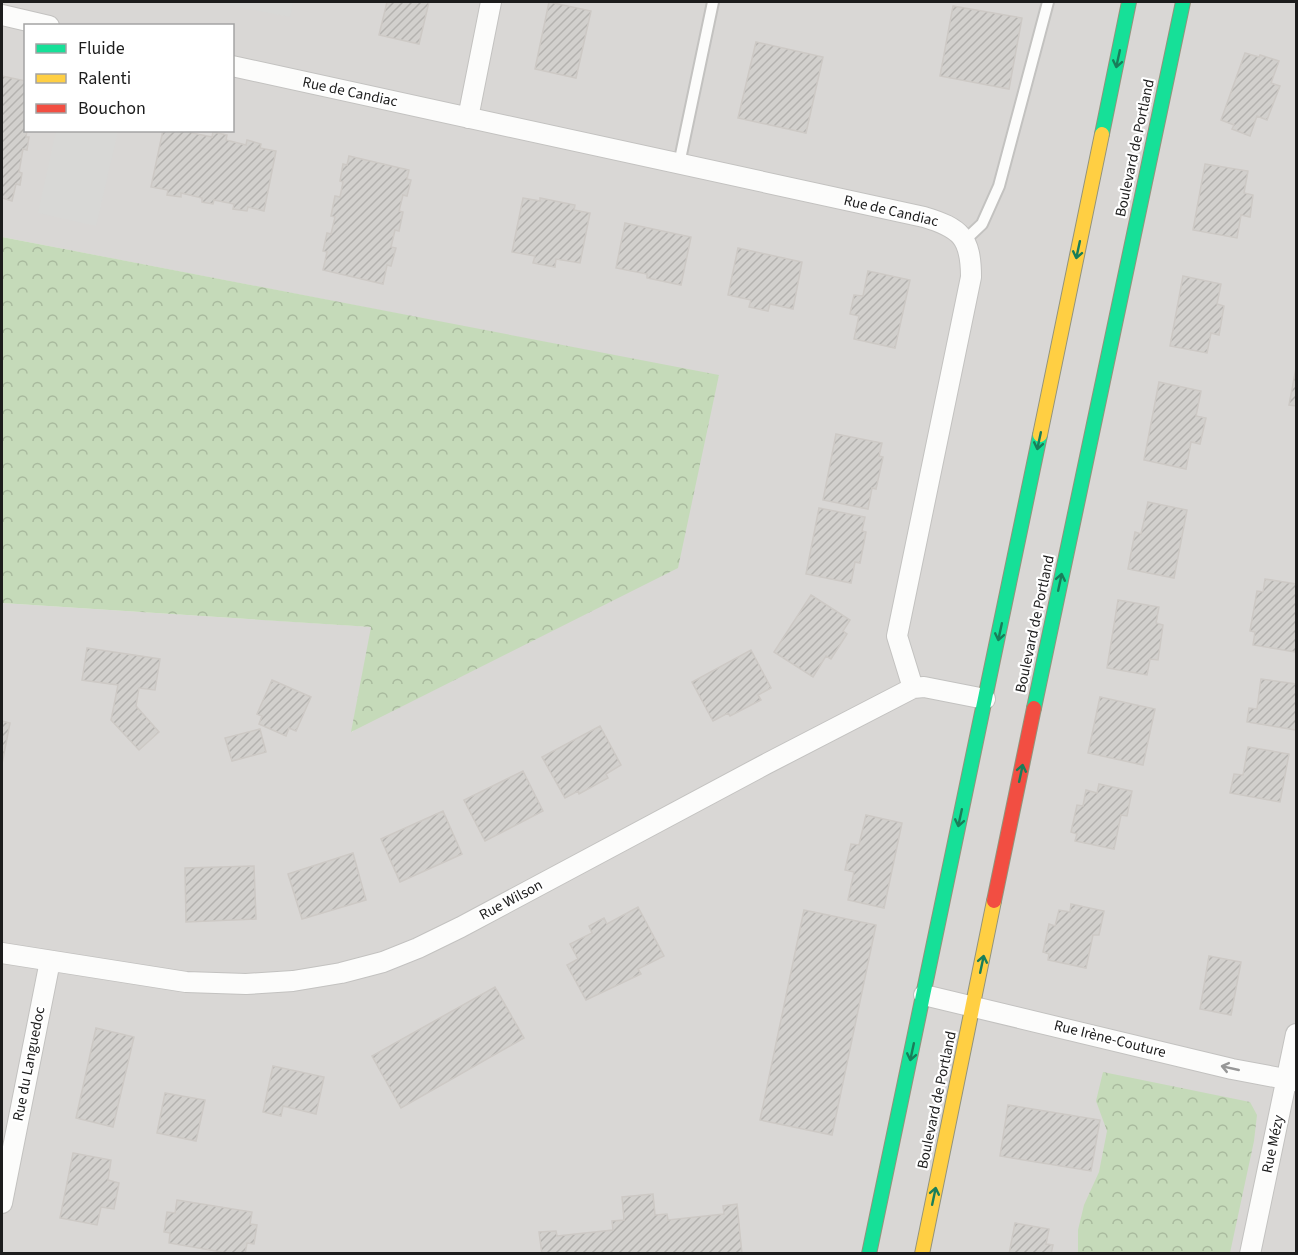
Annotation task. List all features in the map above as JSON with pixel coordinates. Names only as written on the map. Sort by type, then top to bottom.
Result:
[{"type":"main road","points":[[869,1254],[1130,2]]},
{"type":"main road","name":"Boulevard de Portland","points":[[922,1254],[1053,614],[1184,2]]},
{"type":"street","points":[[468,118],[491,2]]},
{"type":"street","points":[[2,15],[40,24]]},
{"type":"street","name":"Rue de Candiac","points":[[234,66],[924,217],[944,223],[956,231],[964,241]]},
{"type":"street","points":[[964,241],[971,256],[971,278],[897,636],[913,688],[985,699]]},
{"type":"street","name":"Rue Wilson","points":[[2,953],[186,982],[246,984],[293,981],[341,973],[383,962],[461,927],[913,688]]},
{"type":"street","name":"Rue du Languedoc","points":[[2,1203],[50,961]]},
{"type":"street","name":"Rue Irène-Couture","points":[[924,995],[1232,1069],[1292,1080]]},
{"type":"street","name":"Rue Mézy","points":[[1250,1254],[1292,1080],[1296,1034]]},
{"type":"lane","points":[[679,164],[713,2]]},
{"type":"lane","points":[[964,241],[982,224],[999,186],[1048,2]]},
{"type":"shaded area","points":[[2,2],[1296,2],[1296,1253],[2,1253],[2,603],[372,627],[352,732],[719,376],[2,237]]},
{"type":"shaded area","points":[[213,2],[293,2],[290,17]]},
{"type":"shaded area","points":[[56,132],[118,132],[96,226],[38,213]]},
{"type":"green space","points":[[2,237],[719,375],[678,568],[351,732],[371,627],[2,603]]},
{"type":"green space","points":[[1103,1072],[1250,1102],[1257,1115],[1254,1141],[1230,1253],[1078,1253],[1078,1230],[1084,1205],[1099,1172],[1107,1131],[1096,1101]]},
{"type":"building","points":[[387,2],[429,2],[419,44],[379,35]]},
{"type":"building","points":[[549,2],[591,11],[576,78],[535,69]]},
{"type":"building","points":[[953,6],[1022,18],[1009,89],[940,76]]},
{"type":"building","points":[[756,42],[823,57],[806,133],[738,118]]},
{"type":"building","points":[[1245,53],[1279,61],[1271,83],[1280,86],[1267,120],[1257,116],[1250,136],[1232,129],[1234,125],[1221,120]]},
{"type":"building","points":[[2,76],[24,81],[24,132],[27,132],[26,137],[29,137],[27,150],[23,149],[19,172],[22,173],[20,185],[16,184],[12,201],[2,198]]},
{"type":"building","points":[[163,132],[192,132],[212,137],[213,132],[227,135],[226,140],[246,145],[247,140],[261,144],[260,148],[276,151],[264,211],[248,207],[247,211],[233,209],[234,204],[214,200],[213,204],[202,202],[202,198],[181,193],[181,197],[167,195],[168,190],[151,187]]},
{"type":"building","points":[[349,156],[409,170],[407,179],[411,180],[407,196],[403,195],[399,211],[403,212],[399,231],[395,230],[391,247],[396,248],[391,266],[387,265],[383,284],[323,270],[327,252],[323,251],[327,233],[331,234],[335,217],[331,216],[335,196],[340,197],[343,164],[347,165]]},
{"type":"building","points":[[1205,164],[1248,171],[1244,193],[1253,195],[1250,217],[1241,215],[1237,238],[1193,230]]},
{"type":"building","points":[[523,198],[540,201],[540,198],[575,205],[574,210],[590,213],[580,263],[556,259],[555,267],[533,263],[535,256],[512,252]]},
{"type":"building","points":[[625,223],[691,237],[681,285],[647,278],[647,274],[616,268]]},
{"type":"building","points":[[738,248],[802,262],[793,309],[770,304],[768,311],[749,307],[751,300],[728,295]]},
{"type":"building","points":[[868,271],[910,280],[895,348],[854,339],[859,316],[850,314],[854,295],[863,296]]},
{"type":"building","points":[[1183,276],[1221,284],[1217,304],[1224,306],[1219,335],[1211,333],[1207,353],[1170,346]]},
{"type":"building","points":[[1296,368],[1296,406],[1289,405]]},
{"type":"building","points":[[1159,382],[1201,391],[1196,416],[1206,418],[1200,444],[1191,442],[1186,469],[1144,460]]},
{"type":"building","points":[[836,434],[882,443],[879,456],[883,457],[876,489],[872,488],[868,509],[823,500]]},
{"type":"building","points":[[1148,502],[1187,510],[1174,578],[1128,569],[1135,532],[1141,534]]},
{"type":"building","points":[[819,508],[865,517],[862,531],[866,532],[860,563],[855,562],[851,583],[806,574]]},
{"type":"building","points":[[1265,579],[1296,584],[1296,652],[1253,645],[1255,632],[1250,631],[1257,591],[1263,592]]},
{"type":"building","points":[[811,595],[850,620],[843,631],[847,634],[831,659],[826,656],[813,677],[774,652]]},
{"type":"building","points":[[1118,600],[1159,607],[1156,623],[1163,625],[1158,660],[1150,659],[1147,675],[1107,668]]},
{"type":"building","points":[[87,648],[160,659],[155,690],[139,688],[136,706],[159,732],[139,750],[111,720],[118,685],[82,680]]},
{"type":"building","points":[[751,650],[771,688],[758,695],[761,700],[730,716],[728,713],[713,721],[692,682]]},
{"type":"building","points":[[1261,679],[1296,684],[1296,730],[1247,722],[1249,708],[1257,709]]},
{"type":"building","points":[[272,680],[311,697],[296,731],[289,728],[286,736],[259,724],[262,716],[257,714]]},
{"type":"building","points":[[1100,697],[1155,709],[1143,765],[1088,753]]},
{"type":"building","points":[[2,721],[10,723],[2,764]]},
{"type":"building","points":[[600,726],[621,765],[606,774],[608,778],[579,794],[578,791],[565,798],[542,757]]},
{"type":"building","points":[[260,729],[266,752],[232,761],[225,738]]},
{"type":"building","points":[[1248,747],[1289,754],[1280,802],[1230,793],[1234,774],[1243,775]]},
{"type":"building","points":[[523,771],[543,811],[485,841],[464,800]]},
{"type":"building","points":[[1099,784],[1132,791],[1127,816],[1121,815],[1114,849],[1075,841],[1077,834],[1071,832],[1077,805],[1083,806],[1086,790],[1097,793]]},
{"type":"building","points":[[443,811],[462,854],[400,882],[381,839]]},
{"type":"building","points":[[866,815],[902,823],[884,908],[848,900],[854,872],[845,870],[851,844],[859,845]]},
{"type":"building","points":[[353,853],[366,900],[302,919],[288,874]]},
{"type":"building","points":[[254,866],[256,919],[186,922],[185,868]]},
{"type":"building","points":[[1071,904],[1104,911],[1099,935],[1093,935],[1086,968],[1048,960],[1049,954],[1043,952],[1049,924],[1055,926],[1059,910],[1070,912]]},
{"type":"building","points":[[638,907],[664,956],[638,969],[641,974],[586,1000],[567,965],[578,959],[570,944],[592,933],[589,926],[604,918],[607,924]]},
{"type":"building","points":[[804,910],[876,925],[832,1135],[760,1120]]},
{"type":"building","points":[[1209,956],[1241,962],[1231,1015],[1200,1009]]},
{"type":"building","points":[[495,987],[524,1038],[401,1108],[372,1056]]},
{"type":"building","points":[[96,1028],[134,1037],[113,1127],[76,1118]]},
{"type":"building","points":[[273,1066],[324,1077],[316,1114],[283,1106],[281,1116],[263,1112]]},
{"type":"building","points":[[165,1093],[205,1100],[196,1141],[157,1133]]},
{"type":"building","points":[[1008,1105],[1100,1120],[1091,1171],[1000,1156]]},
{"type":"building","points":[[73,1153],[111,1160],[108,1180],[119,1183],[114,1209],[101,1207],[97,1225],[60,1218]]},
{"type":"building","points":[[653,1194],[655,1215],[667,1214],[668,1220],[724,1214],[723,1206],[737,1204],[742,1254],[542,1254],[539,1232],[556,1231],[557,1236],[613,1230],[612,1221],[624,1220],[622,1197]]},
{"type":"building","points":[[177,1200],[252,1212],[250,1224],[257,1225],[254,1244],[247,1243],[245,1254],[233,1254],[169,1243],[170,1233],[164,1232],[167,1212],[175,1213]]},
{"type":"building","points":[[1015,1223],[1049,1229],[1046,1244],[1053,1245],[1051,1254],[1009,1254]]},
{"type":"traffic: fast","points":[[1102,134],[1129,2]]},
{"type":"traffic: fast","points":[[1034,708],[1183,2]]},
{"type":"traffic: fast","points":[[869,1254],[1040,435]]},
{"type":"traffic: slow","points":[[1040,435],[1102,134]]},
{"type":"traffic: slow","points":[[922,1254],[994,901]]},
{"type":"traffic: jam","points":[[994,901],[1034,708]]}]
